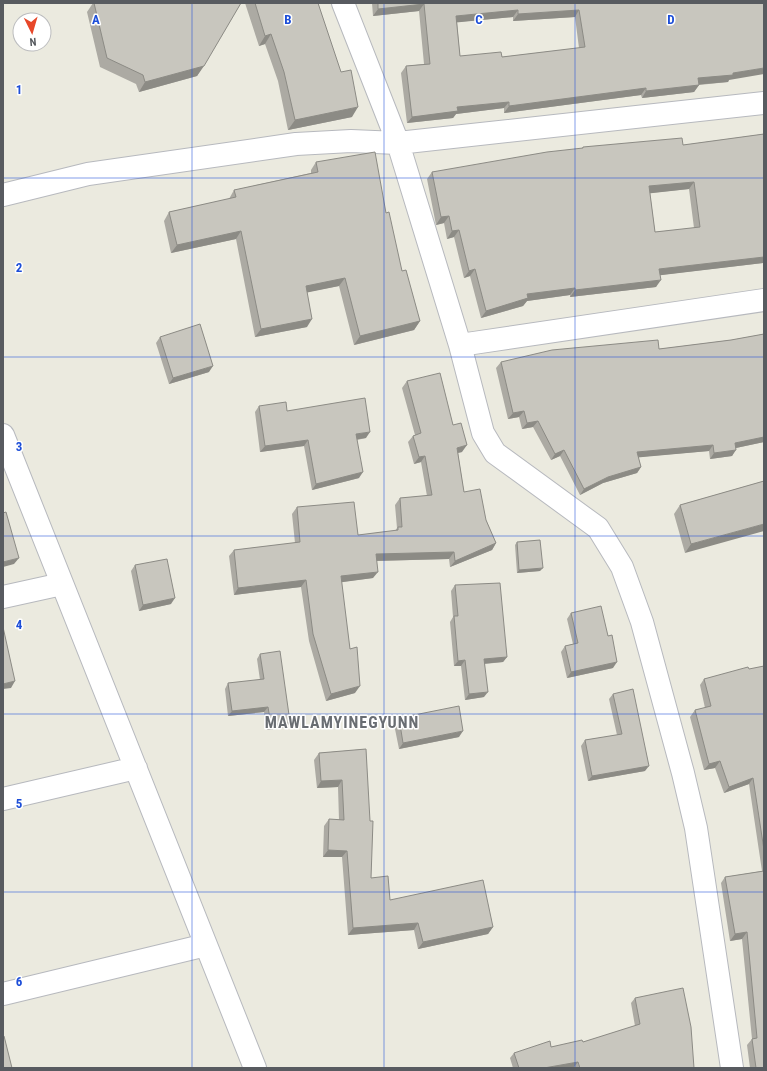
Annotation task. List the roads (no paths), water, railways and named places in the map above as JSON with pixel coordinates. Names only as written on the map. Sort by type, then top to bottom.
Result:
[{"type":"street","points":[[343,3],[398,143],[460,345],[483,433],[495,453],[598,528],[624,574],[642,622],[683,773],[694,821],[732,1068]]},
{"type":"street","points":[[3,195],[88,174],[296,144],[351,141],[398,143],[764,103]]},
{"type":"street","points":[[460,345],[764,300]]},
{"type":"street","points":[[3,435],[255,1068]]},
{"type":"street","points":[[3,597],[62,584]]},
{"type":"street","points":[[3,799],[136,768]]},
{"type":"street","points":[[3,994],[206,945]]},
{"type":"district","name":"MAWLAMYINEGYUNN","points":[[342,722]]}]
